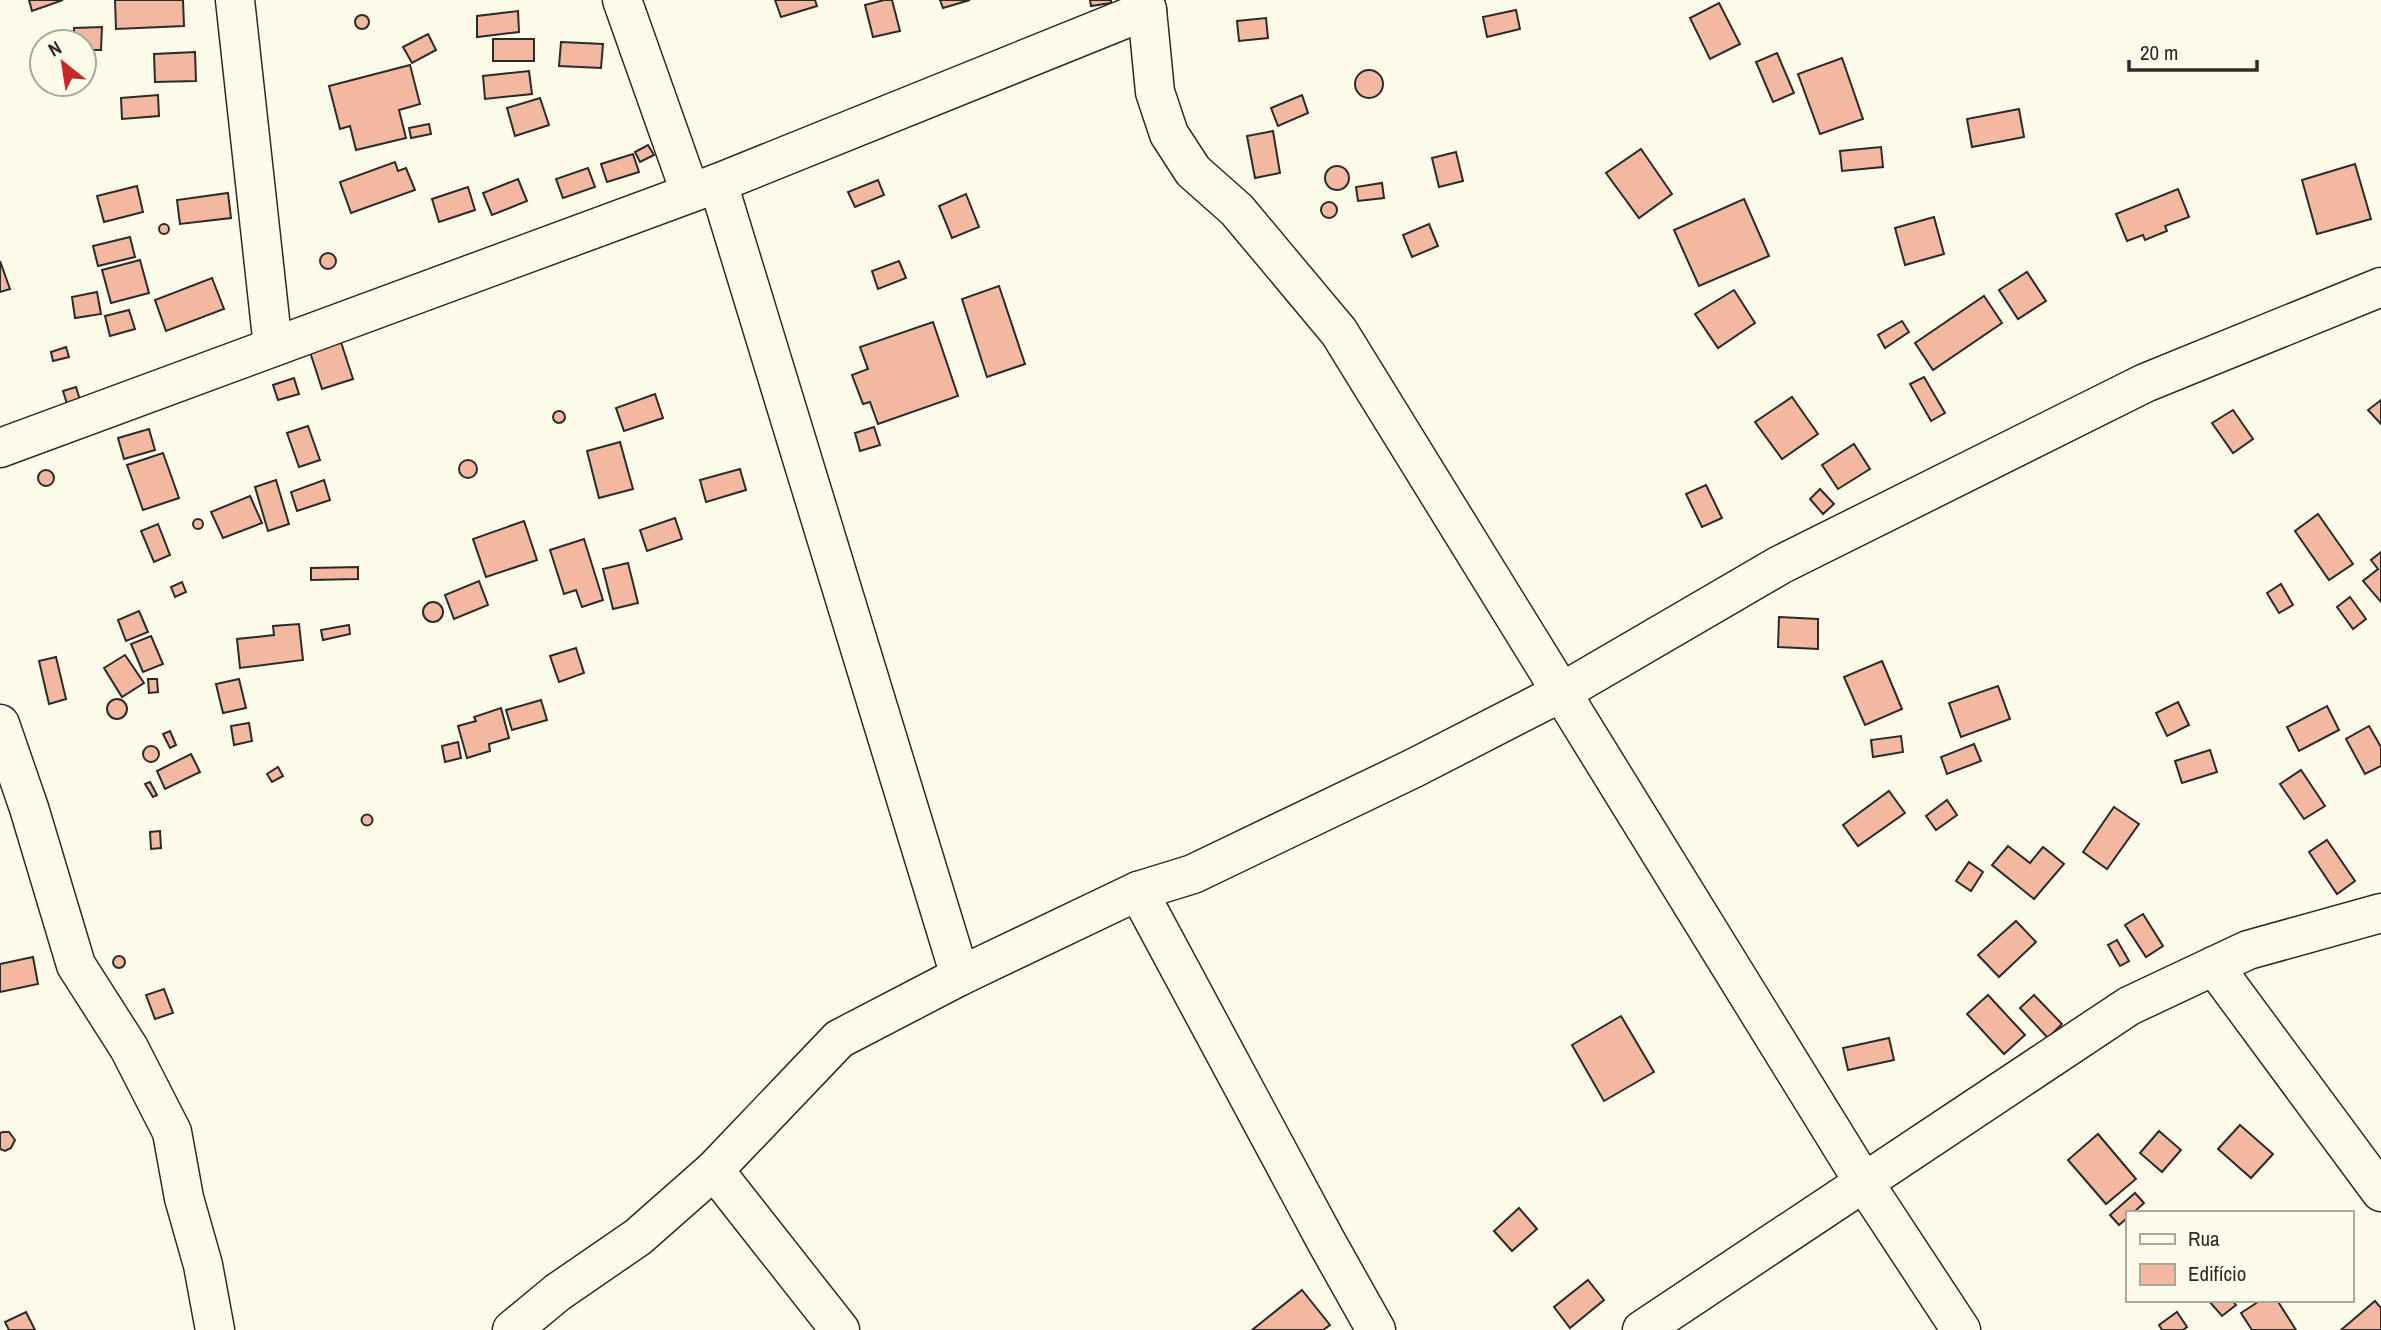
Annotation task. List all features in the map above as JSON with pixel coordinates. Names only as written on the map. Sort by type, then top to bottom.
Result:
[{"type":"street","points":[[235,0],[273,346]]},
{"type":"street","points":[[622,0],[704,187],[960,976]]},
{"type":"street","points":[[0,448],[704,187],[1145,5],[1155,92],[1169,134],[1193,171],[1237,210],[1339,332],[1863,1181],[1961,1330]]},
{"type":"street","points":[[512,1330],[558,1292],[638,1237],[714,1170],[838,1039],[960,976],[1138,891],[1193,874],[1414,768],[1562,692],[1780,565],[2133,389],[2381,288]]},
{"type":"street","points":[[0,724],[29,808],[76,965],[129,1048],[172,1132],[184,1198],[203,1265],[215,1330]]},
{"type":"street","points":[[1138,891],[1376,1330]]},
{"type":"street","points":[[1642,1330],[2129,1006],[2248,950],[2381,913]]},
{"type":"street","points":[[2214,966],[2381,1192]]},
{"type":"street","points":[[714,1170],[840,1330]]},
{"type":"building","points":[[29,0],[63,0],[32,11]]},
{"type":"building","points":[[115,0],[183,0],[184,26],[116,29]]},
{"type":"building","points":[[775,0],[815,0],[817,6],[781,17]]},
{"type":"building","points":[[892,0],[900,31],[873,37],[865,5]]},
{"type":"building","points":[[940,0],[970,0],[943,8]]},
{"type":"building","points":[[1090,0],[1111,0],[1111,3],[1091,6]]},
{"type":"building","points":[[1719,3],[1740,44],[1710,59],[1690,18]]},
{"type":"building","points":[[1516,10],[1520,29],[1487,37],[1483,17]]},
{"type":"building","points":[[518,11],[519,32],[477,37],[477,16]]},
{"type":"building","points":[[359,15],[365,15],[369,22],[365,29],[359,29],[355,25],[355,19]]},
{"type":"building","points":[[1266,18],[1268,38],[1239,41],[1237,21]]},
{"type":"building","points":[[102,27],[101,50],[98,50],[98,28],[74,28]]},
{"type":"building","points":[[428,34],[436,50],[412,63],[403,47]]},
{"type":"building","points":[[493,39],[534,39],[534,61],[493,61]]},
{"type":"building","points":[[561,42],[603,44],[601,68],[559,66]]},
{"type":"building","points":[[195,52],[196,81],[155,82],[154,54]]},
{"type":"building","points":[[1777,53],[1794,93],[1773,102],[1756,62]]},
{"type":"building","points":[[1842,58],[1863,119],[1820,134],[1798,74]]},
{"type":"building","points":[[410,65],[420,104],[399,110],[406,138],[356,150],[350,126],[340,129],[329,86]]},
{"type":"building","points":[[1369,70],[1379,74],[1383,84],[1379,94],[1369,98],[1359,94],[1355,84],[1359,74]]},
{"type":"building","points":[[529,71],[532,94],[485,99],[483,76]]},
{"type":"building","points":[[158,95],[159,116],[122,119],[121,98]]},
{"type":"building","points":[[1302,95],[1308,113],[1278,126],[1271,108]]},
{"type":"building","points":[[540,98],[549,125],[515,136],[507,108]]},
{"type":"building","points":[[2019,109],[2024,137],[1972,147],[1967,119]]},
{"type":"building","points":[[429,124],[431,134],[411,138],[409,128]]},
{"type":"building","points":[[1273,131],[1280,173],[1255,178],[1247,136]]},
{"type":"building","points":[[648,145],[654,155],[640,162],[635,152]]},
{"type":"building","points":[[1881,147],[1883,167],[1842,171],[1840,151]]},
{"type":"building","points":[[1641,149],[1672,194],[1639,218],[1606,173]]},
{"type":"building","points":[[1456,152],[1463,181],[1439,187],[1432,158]]},
{"type":"building","points":[[633,154],[639,172],[607,182],[601,164]]},
{"type":"building","points":[[395,162],[398,171],[406,168],[415,190],[351,213],[340,182]]},
{"type":"building","points":[[2355,164],[2371,219],[2317,234],[2302,180]]},
{"type":"building","points":[[1337,166],[1346,169],[1349,178],[1346,187],[1337,190],[1328,187],[1325,178],[1328,169]]},
{"type":"building","points":[[588,168],[595,187],[563,198],[556,179]]},
{"type":"building","points":[[518,179],[527,201],[492,215],[483,193]]},
{"type":"building","points":[[878,180],[884,195],[855,207],[848,192]]},
{"type":"building","points":[[1382,183],[1384,198],[1358,201],[1356,187]]},
{"type":"building","points":[[137,186],[143,212],[104,222],[97,196]]},
{"type":"building","points":[[468,187],[475,210],[439,222],[432,199]]},
{"type":"building","points":[[2178,189],[2189,217],[2165,226],[2167,231],[2145,240],[2143,235],[2127,241],[2116,214]]},
{"type":"building","points":[[228,193],[231,218],[180,224],[177,200]]},
{"type":"building","points":[[966,194],[979,227],[952,238],[939,206]]},
{"type":"building","points":[[1744,199],[1769,256],[1699,286],[1674,230]]},
{"type":"building","points":[[1326,202],[1332,202],[1337,210],[1335,216],[1326,218],[1321,213],[1321,207]]},
{"type":"building","points":[[1934,217],[1944,254],[1905,265],[1895,228]]},
{"type":"building","points":[[164,224],[168,225],[168,233],[164,234],[160,233],[159,229],[160,225]]},
{"type":"building","points":[[1429,224],[1438,246],[1412,257],[1403,235]]},
{"type":"building","points":[[130,237],[135,257],[98,266],[93,246]]},
{"type":"building","points":[[328,253],[336,261],[328,269],[320,261]]},
{"type":"building","points":[[140,260],[149,293],[111,303],[102,270]]},
{"type":"building","points":[[0,261],[10,289],[0,292]]},
{"type":"building","points":[[899,261],[906,278],[878,289],[872,271]]},
{"type":"building","points":[[2027,272],[2046,301],[2018,319],[1999,290]]},
{"type":"building","points":[[212,278],[224,309],[166,331],[155,300]]},
{"type":"building","points":[[999,286],[1025,364],[987,377],[962,299]]},
{"type":"building","points":[[1734,290],[1755,323],[1718,348],[1695,314]]},
{"type":"building","points":[[97,292],[101,314],[75,318],[72,297]]},
{"type":"building","points":[[1984,296],[2002,323],[1933,370],[1915,343]]},
{"type":"building","points":[[129,310],[135,329],[110,336],[105,316]]},
{"type":"building","points":[[1902,321],[1909,332],[1885,348],[1878,335]]},
{"type":"building","points":[[933,322],[958,396],[878,424],[870,402],[863,404],[852,375],[868,369],[860,347]]},
{"type":"building","points":[[339,336],[353,379],[322,389],[308,346]]},
{"type":"building","points":[[66,347],[69,357],[53,361],[51,352]]},
{"type":"building","points":[[1924,377],[1945,413],[1931,421],[1910,384]]},
{"type":"building","points":[[294,378],[299,394],[278,400],[273,385]]},
{"type":"building","points":[[76,387],[81,403],[68,407],[63,391]]},
{"type":"building","points":[[655,394],[663,418],[624,431],[616,408]]},
{"type":"building","points":[[1792,397],[1818,434],[1782,459],[1755,422]]},
{"type":"building","points":[[2381,400],[2381,424],[2368,410]]},
{"type":"building","points":[[2233,410],[2253,439],[2233,453],[2212,423]]},
{"type":"building","points":[[559,411],[565,417],[559,423],[553,417]]},
{"type":"building","points":[[308,426],[320,460],[299,467],[287,433]]},
{"type":"building","points":[[874,427],[880,445],[860,451],[855,433]]},
{"type":"building","points":[[149,429],[155,450],[124,459],[118,438]]},
{"type":"building","points":[[620,442],[633,489],[599,498],[587,451]]},
{"type":"building","points":[[1854,444],[1870,469],[1838,489],[1822,465]]},
{"type":"building","points":[[163,453],[179,498],[143,510],[127,465]]},
{"type":"building","points":[[468,460],[474,463],[477,469],[474,475],[468,478],[462,475],[459,469],[462,463]]},
{"type":"building","points":[[740,469],[746,490],[706,502],[700,480]]},
{"type":"building","points":[[43,470],[49,470],[54,478],[52,484],[43,486],[38,481],[38,475]]},
{"type":"building","points":[[276,480],[289,524],[268,531],[255,487]]},
{"type":"building","points":[[324,480],[330,500],[297,511],[291,492]]},
{"type":"building","points":[[1706,485],[1722,518],[1702,527],[1686,494]]},
{"type":"building","points":[[1820,489],[1834,504],[1823,514],[1810,499]]},
{"type":"building","points":[[250,496],[262,523],[223,538],[211,512]]},
{"type":"building","points":[[2318,514],[2353,564],[2329,580],[2295,531]]},
{"type":"building","points":[[675,518],[682,539],[647,551],[640,530]]},
{"type":"building","points":[[198,519],[202,520],[202,528],[198,529],[194,528],[193,524],[194,520]]},
{"type":"building","points":[[524,521],[537,560],[486,577],[473,539]]},
{"type":"building","points":[[158,524],[170,555],[154,562],[141,531]]},
{"type":"building","points":[[584,539],[603,600],[582,607],[576,590],[564,594],[550,550]]},
{"type":"building","points":[[2381,552],[2381,602],[2363,581],[2378,569],[2371,560]]},
{"type":"building","points":[[628,563],[638,603],[613,609],[603,569]]},
{"type":"building","points":[[358,567],[358,579],[311,580],[311,568]]},
{"type":"building","points":[[479,581],[488,605],[454,619],[445,595]]},
{"type":"building","points":[[182,582],[186,592],[175,597],[171,587]]},
{"type":"building","points":[[2281,584],[2293,605],[2279,613],[2267,593]]},
{"type":"building","points":[[2350,597],[2366,619],[2353,629],[2337,607]]},
{"type":"building","points":[[433,602],[440,605],[443,612],[440,619],[433,622],[426,619],[423,612],[426,605]]},
{"type":"building","points":[[139,611],[148,632],[126,641],[118,620]]},
{"type":"building","points":[[1779,617],[1818,619],[1818,649],[1778,647]]},
{"type":"building","points":[[299,624],[303,660],[240,668],[237,639],[274,635],[273,626]]},
{"type":"building","points":[[349,625],[350,634],[323,640],[321,630]]},
{"type":"building","points":[[151,636],[163,664],[143,672],[131,644]]},
{"type":"building","points":[[576,648],[584,673],[559,682],[550,656]]},
{"type":"building","points":[[125,655],[144,683],[122,697],[104,668]]},
{"type":"building","points":[[56,657],[66,699],[49,704],[39,661]]},
{"type":"building","points":[[1882,661],[1902,709],[1865,725],[1844,677]]},
{"type":"building","points":[[148,679],[157,679],[158,692],[149,693]]},
{"type":"building","points":[[239,679],[246,708],[223,713],[216,684]]},
{"type":"building","points":[[1998,686],[2010,719],[1961,737],[1949,703]]},
{"type":"building","points":[[117,699],[124,702],[127,709],[124,716],[117,719],[110,716],[107,709],[110,702]]},
{"type":"building","points":[[541,700],[547,720],[512,730],[506,710]]},
{"type":"building","points":[[2178,702],[2189,725],[2167,736],[2156,713]]},
{"type":"building","points":[[2327,706],[2339,730],[2299,751],[2287,727]]},
{"type":"building","points":[[501,708],[509,738],[489,744],[490,751],[467,758],[458,726],[476,721],[474,717]]},
{"type":"building","points":[[249,723],[252,741],[234,745],[231,726]]},
{"type":"building","points":[[2369,726],[2381,747],[2381,766],[2365,774],[2346,739]]},
{"type":"building","points":[[170,731],[176,745],[170,748],[163,734]]},
{"type":"building","points":[[1901,736],[1903,752],[1873,757],[1871,740]]},
{"type":"building","points":[[458,742],[461,758],[445,762],[442,746]]},
{"type":"building","points":[[1974,744],[1981,761],[1947,774],[1941,757]]},
{"type":"building","points":[[151,746],[157,748],[157,760],[151,762],[145,760],[143,754],[145,748]]},
{"type":"building","points":[[2210,750],[2217,772],[2182,783],[2175,761]]},
{"type":"building","points":[[191,754],[200,772],[165,789],[157,771]]},
{"type":"building","points":[[278,767],[283,776],[272,782],[267,774]]},
{"type":"building","points":[[2301,770],[2325,806],[2304,819],[2280,784]]},
{"type":"building","points":[[150,782],[157,795],[153,797],[145,784]]},
{"type":"building","points":[[1889,791],[1905,813],[1858,846],[1843,825]]},
{"type":"building","points":[[1947,800],[1957,815],[1936,830],[1926,816]]},
{"type":"building","points":[[2114,807],[2139,824],[2107,869],[2083,852]]},
{"type":"building","points":[[367,814],[373,820],[367,826],[361,820]]},
{"type":"building","points":[[160,831],[161,848],[151,849],[150,832]]},
{"type":"building","points":[[2327,840],[2355,881],[2337,894],[2309,852]]},
{"type":"building","points":[[2008,846],[2030,863],[2043,847],[2064,864],[2034,899],[1992,865]]},
{"type":"building","points":[[1969,862],[1983,872],[1971,891],[1956,881]]},
{"type":"building","points":[[2143,914],[2163,946],[2146,957],[2125,925]]},
{"type":"building","points":[[2016,921],[2036,942],[1999,977],[1978,955]]},
{"type":"building","points":[[2117,940],[2129,961],[2120,966],[2108,945]]},
{"type":"building","points":[[33,957],[38,984],[0,992],[0,964]]},
{"type":"building","points":[[114,957],[124,957],[124,967],[114,967]]},
{"type":"building","points":[[164,989],[173,1013],[155,1019],[146,995]]},
{"type":"building","points":[[1988,995],[2025,1035],[2004,1054],[1967,1014]]},
{"type":"building","points":[[2034,995],[2062,1024],[2048,1038],[2020,1008]]},
{"type":"building","points":[[1621,1016],[1654,1072],[1604,1101],[1572,1045]]},
{"type":"building","points":[[1889,1038],[1894,1060],[1848,1070],[1843,1048]]},
{"type":"building","points":[[2240,1125],[2273,1154],[2251,1178],[2218,1149]]},
{"type":"building","points":[[2159,1131],[2181,1150],[2162,1172],[2140,1153]]},
{"type":"building","points":[[9,1132],[15,1140],[11,1148],[5,1151],[0,1149],[0,1133]]},
{"type":"building","points":[[2098,1134],[2136,1179],[2106,1204],[2068,1160]]},
{"type":"building","points":[[2135,1193],[2144,1203],[2135,1211],[2126,1211],[2126,1219],[2119,1225],[2110,1215]]},
{"type":"building","points":[[1519,1208],[1537,1229],[1512,1251],[1494,1231]]},
{"type":"building","points":[[1588,1280],[1604,1300],[1570,1328],[1554,1307]]},
{"type":"building","points":[[1302,1290],[1330,1325],[1323,1330],[1252,1330]]},
{"type":"building","points":[[2375,1301],[2381,1308],[2381,1330],[2341,1330]]},
{"type":"building","points":[[2210,1302],[2234,1302],[2236,1305],[2222,1316]]},
{"type":"building","points":[[2258,1302],[2278,1302],[2296,1330],[2252,1330],[2241,1313]]},
{"type":"building","points":[[26,1312],[35,1330],[9,1330],[5,1322]]},
{"type":"building","points":[[2177,1312],[2187,1327],[2183,1330],[2162,1330],[2159,1325]]}]
